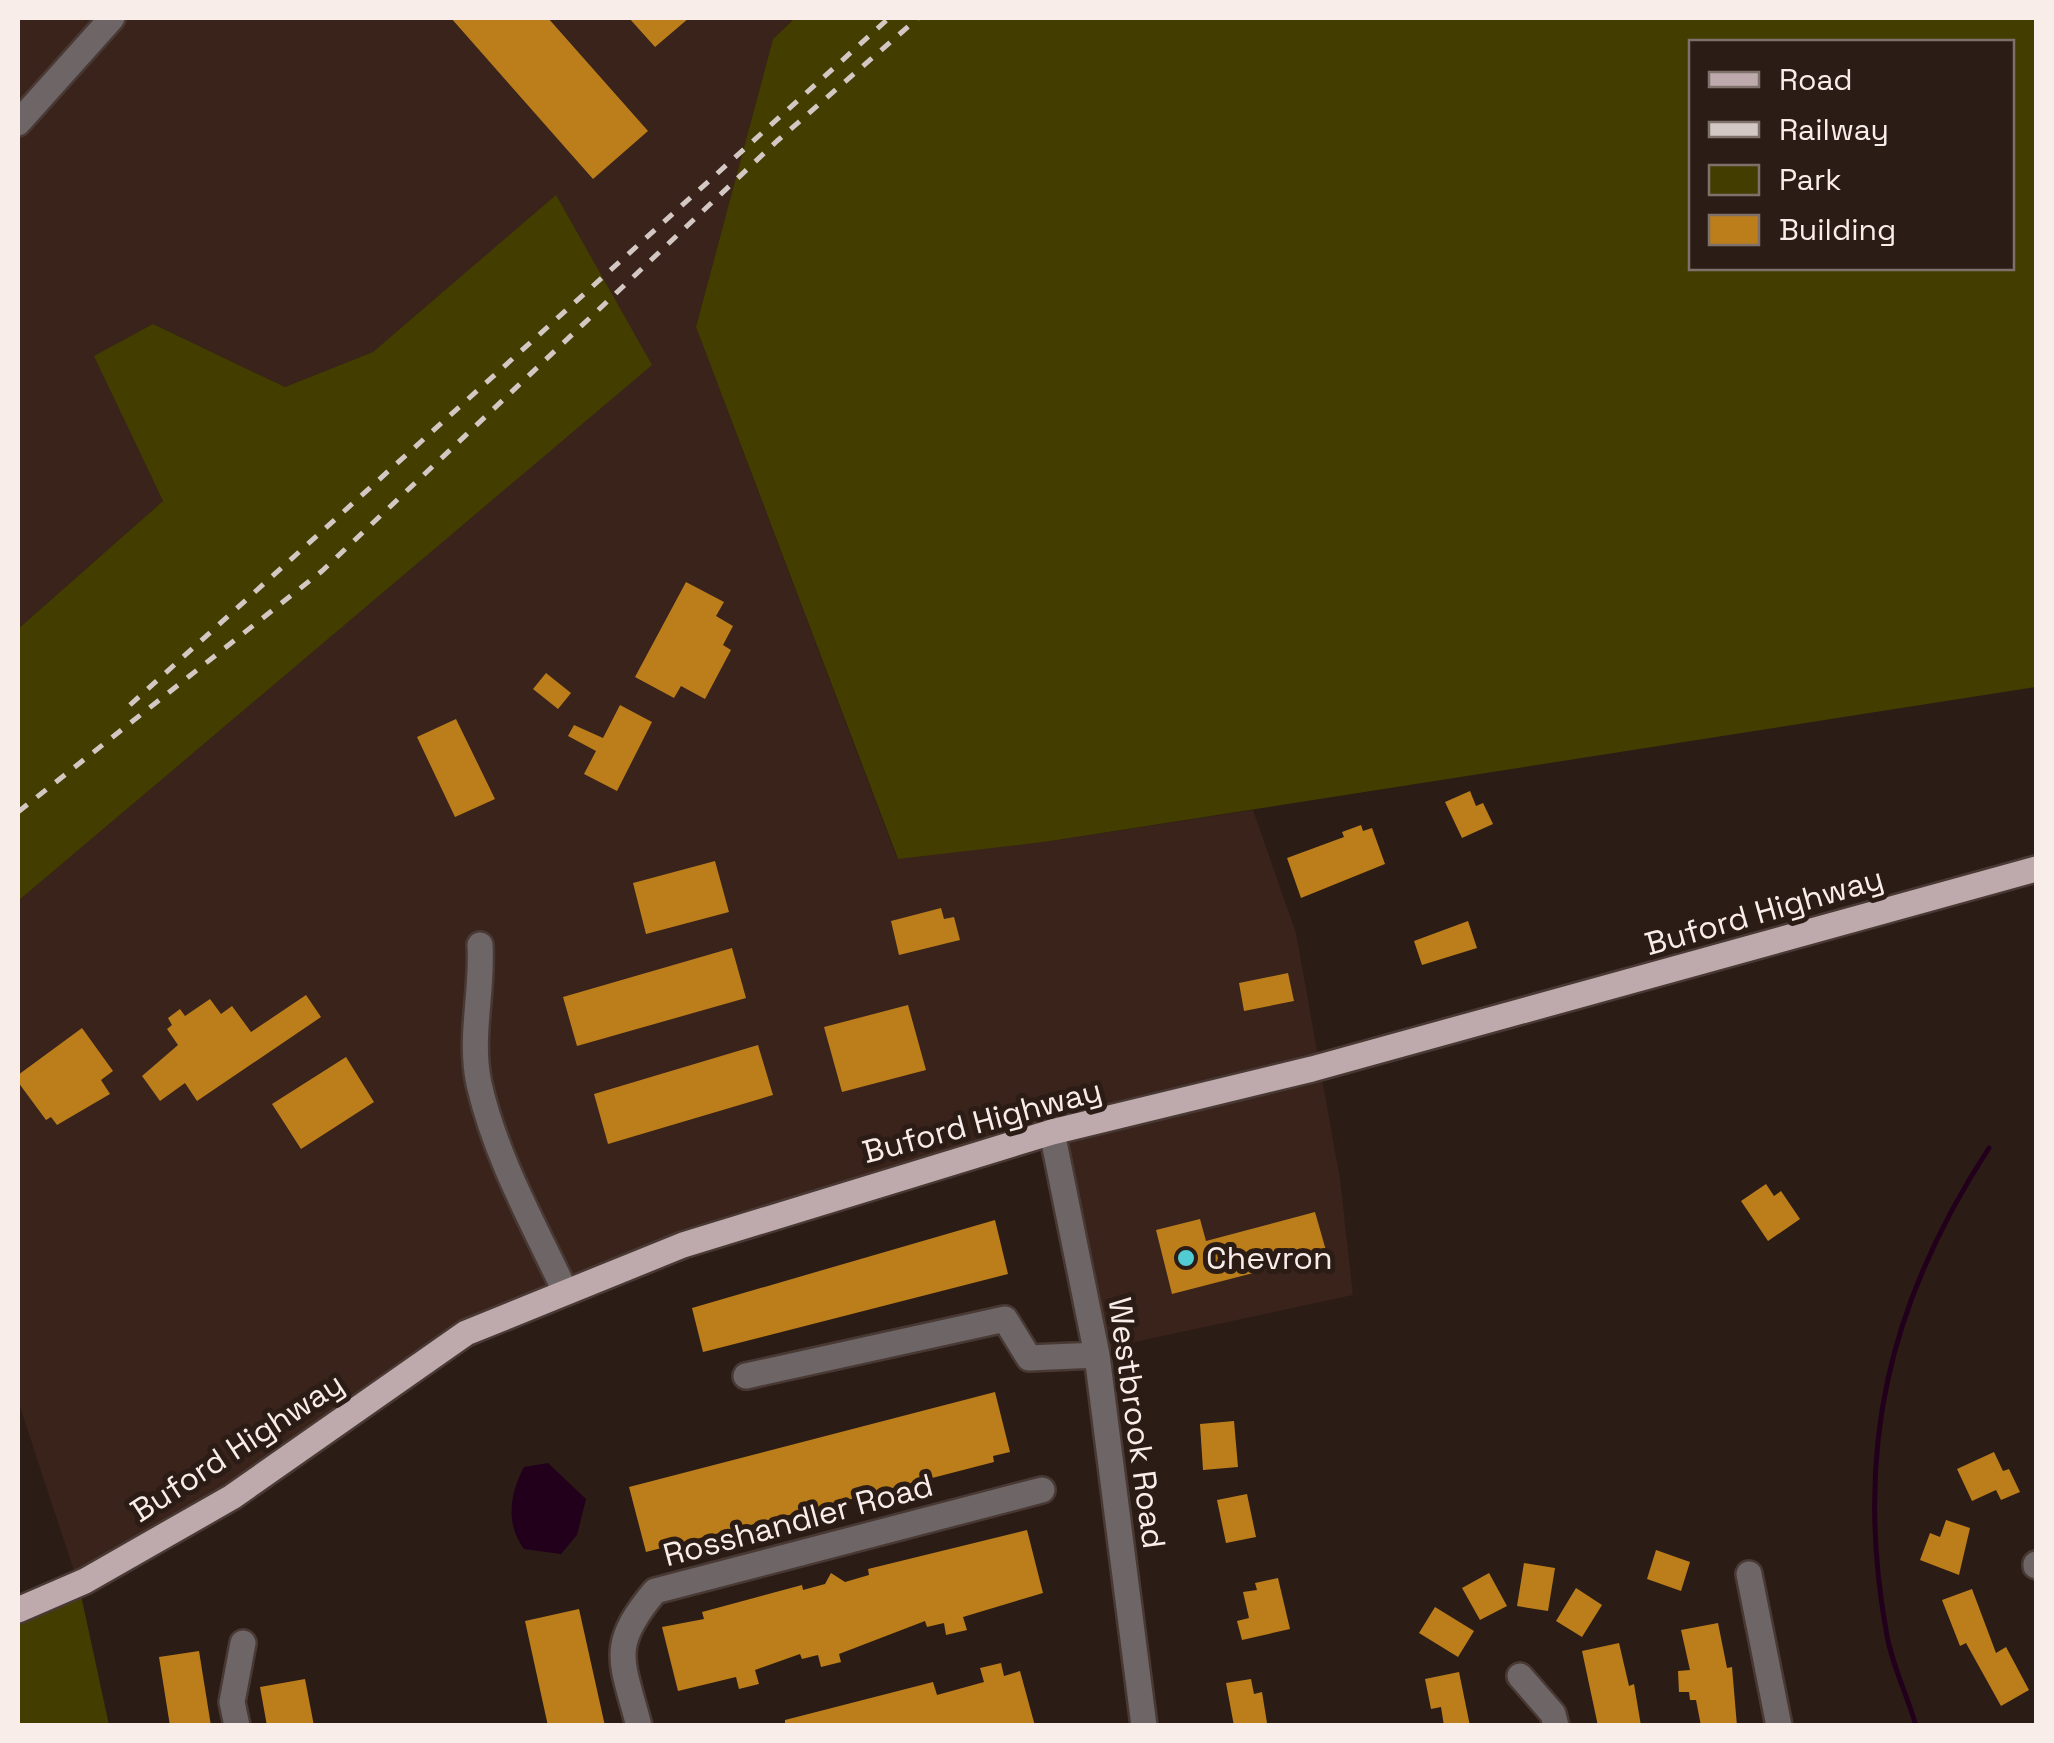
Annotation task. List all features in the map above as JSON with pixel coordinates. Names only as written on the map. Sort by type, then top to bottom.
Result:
[{"type":"main road","name":"Buford Highway","points":[[18,1610],[84,1581],[232,1497],[466,1333],[565,1291],[816,1201],[1052,1132],[1312,1069],[2036,869]]},
{"type":"street","points":[[18,123],[112,18]]},
{"type":"street","points":[[480,945],[475,1005],[480,1084],[503,1164],[565,1291]]},
{"type":"street","name":"Westbrook Road","points":[[1052,1132],[1097,1355],[1144,1726]]},
{"type":"street","points":[[746,1376],[1005,1318],[1029,1358],[1097,1355]]},
{"type":"street","name":"Rosshandler Road","points":[[639,1726],[620,1649],[633,1617],[655,1591],[1042,1490]]},
{"type":"street","points":[[1749,1574],[1779,1726]]},
{"type":"street","points":[[237,1726],[232,1702],[243,1643]]},
{"type":"street","points":[[1520,1676],[1554,1714],[1556,1726]]},
{"type":"shaded area","points":[[18,18],[795,18],[773,39],[696,327],[897,858],[1044,842],[1253,810],[1296,933],[1340,1179],[1353,1295],[1102,1349],[1059,1123],[447,1331],[79,1586],[18,1401],[18,901],[651,365],[556,196],[373,352],[285,387],[153,324],[95,357],[163,501],[18,629]]},
{"type":"shaded area","points":[[548,1463],[586,1499],[577,1535],[561,1554],[524,1549],[512,1518],[515,1487],[524,1467]]},
{"type":"green space","points":[[795,18],[2036,18],[2036,687],[1044,842],[898,859],[696,327],[773,39]]},
{"type":"green space","points":[[556,195],[652,365],[18,901],[18,629],[163,501],[94,356],[153,324],[285,387],[373,352]]},
{"type":"green space","points":[[79,1586],[109,1725],[18,1726],[18,1604]]},
{"type":"building","points":[[451,18],[548,18],[648,131],[593,179]]},
{"type":"building","points":[[629,18],[689,18],[655,47]]},
{"type":"building","points":[[686,582],[724,602],[716,616],[733,626],[723,645],[731,650],[705,699],[681,686],[674,698],[635,677]]},
{"type":"building","points":[[546,673],[571,693],[558,709],[533,689]]},
{"type":"building","points":[[620,705],[652,722],[617,791],[584,774],[596,751],[568,736],[574,725],[603,738]]},
{"type":"building","points":[[456,719],[495,799],[455,817],[417,737]]},
{"type":"building","points":[[1470,791],[1476,806],[1483,803],[1493,824],[1462,838],[1445,802]]},
{"type":"building","points":[[1361,825],[1363,831],[1372,828],[1385,864],[1301,898],[1287,858],[1344,837],[1342,832]]},
{"type":"building","points":[[715,861],[729,912],[646,934],[633,883]]},
{"type":"building","points":[[941,908],[944,919],[954,917],[960,940],[899,955],[891,921]]},
{"type":"building","points":[[1468,921],[1477,948],[1422,965],[1414,941]]},
{"type":"building","points":[[732,948],[746,998],[577,1046],[563,997]]},
{"type":"building","points":[[1288,973],[1294,1001],[1244,1011],[1239,983]]},
{"type":"building","points":[[306,995],[321,1017],[197,1101],[185,1083],[160,1101],[142,1076],[178,1045],[167,1029],[172,1025],[168,1018],[180,1009],[185,1016],[210,999],[221,1014],[232,1006],[251,1032]]},
{"type":"building","points":[[908,1005],[926,1070],[842,1092],[824,1027]]},
{"type":"building","points":[[82,1028],[113,1071],[101,1080],[110,1094],[57,1125],[51,1117],[46,1120],[18,1082],[18,1075]]},
{"type":"building","points":[[758,1045],[773,1095],[608,1144],[594,1094]]},
{"type":"building","points":[[346,1057],[374,1102],[301,1149],[272,1104]]},
{"type":"building","points":[[1766,1184],[1774,1196],[1781,1191],[1800,1219],[1768,1241],[1741,1201]]},
{"type":"building","points":[[1315,1212],[1327,1254],[1172,1294],[1156,1230],[1200,1219],[1206,1241]]},
{"type":"building","points":[[995,1220],[1008,1274],[703,1352],[692,1308]]},
{"type":"building","points":[[995,1392],[1010,1452],[993,1456],[994,1462],[646,1552],[629,1487]]},
{"type":"building","points":[[1234,1421],[1238,1467],[1203,1470],[1200,1424]]},
{"type":"building","points":[[1994,1452],[2003,1471],[2009,1469],[2020,1492],[2001,1500],[1996,1490],[1972,1501],[1957,1469]]},
{"type":"building","points":[[1247,1494],[1256,1537],[1226,1543],[1217,1500]]},
{"type":"building","points":[[1946,1520],[1970,1528],[1959,1575],[1920,1560],[1930,1533],[1940,1537]]},
{"type":"building","points":[[1027,1530],[1043,1593],[963,1617],[967,1630],[946,1635],[944,1623],[927,1627],[925,1621],[839,1654],[841,1662],[821,1667],[818,1655],[802,1659],[800,1654],[755,1670],[759,1684],[739,1689],[736,1677],[678,1691],[662,1627],[704,1619],[702,1612],[802,1585],[803,1590],[825,1584],[831,1573],[845,1582],[869,1575],[868,1569]]},
{"type":"building","points":[[1656,1550],[1690,1562],[1681,1591],[1647,1579]]},
{"type":"building","points":[[1524,1563],[1555,1568],[1548,1611],[1517,1606]]},
{"type":"building","points":[[1489,1573],[1507,1606],[1480,1620],[1462,1588]]},
{"type":"building","points":[[1278,1578],[1290,1629],[1242,1640],[1237,1621],[1249,1618],[1243,1592],[1257,1590],[1255,1583]]},
{"type":"building","points":[[1576,1588],[1602,1605],[1582,1637],[1556,1621]]},
{"type":"building","points":[[1972,1589],[1996,1653],[2006,1647],[2029,1690],[2001,1706],[1966,1643],[1960,1646],[1942,1600]]},
{"type":"building","points":[[1435,1607],[1474,1631],[1458,1657],[1419,1633]]},
{"type":"building","points":[[579,1609],[605,1726],[548,1726],[525,1621]]},
{"type":"building","points":[[1718,1623],[1727,1668],[1732,1667],[1737,1726],[1701,1726],[1696,1700],[1690,1700],[1689,1692],[1679,1692],[1678,1671],[1690,1670],[1681,1630]]},
{"type":"building","points":[[1619,1643],[1629,1686],[1634,1684],[1641,1726],[1598,1726],[1582,1651]]},
{"type":"building","points":[[199,1651],[211,1726],[170,1726],[159,1657]]},
{"type":"building","points":[[1001,1663],[1004,1676],[1020,1671],[1035,1726],[785,1726],[785,1720],[933,1682],[937,1695],[984,1682],[980,1668]]},
{"type":"building","points":[[1459,1672],[1470,1726],[1444,1726],[1441,1707],[1431,1709],[1425,1679]]},
{"type":"building","points":[[305,1679],[314,1726],[267,1726],[260,1687]]},
{"type":"building","points":[[1251,1679],[1254,1694],[1262,1692],[1267,1723],[1234,1726],[1226,1683]]},
{"type":"waterway","points":[[1916,1726],[1888,1642],[1877,1564],[1878,1439],[1888,1379],[1904,1320],[1926,1263],[1989,1148]]},
{"type":"railway","points":[[130,705],[889,18]]},
{"type":"railway","points":[[18,812],[322,571],[777,141],[918,18]]},
{"type":"place","name":"Chevron","points":[[1186,1258]]}]
